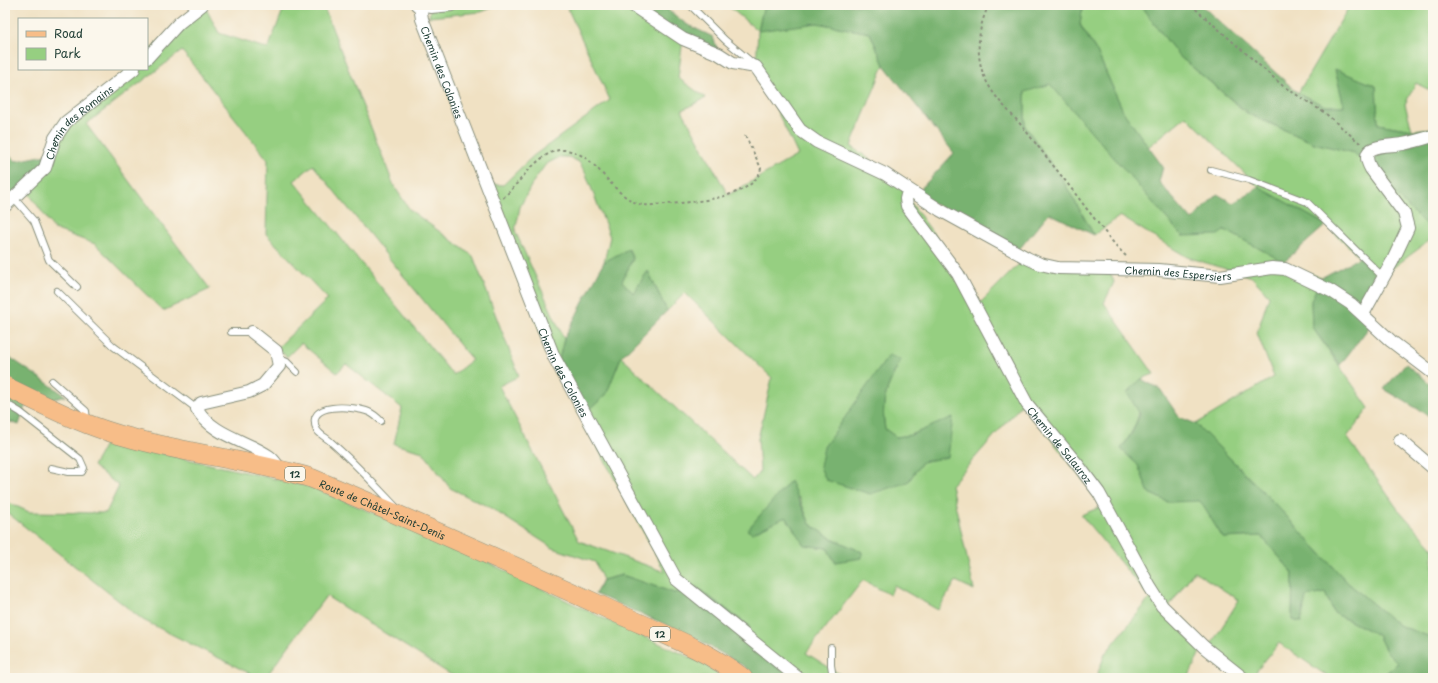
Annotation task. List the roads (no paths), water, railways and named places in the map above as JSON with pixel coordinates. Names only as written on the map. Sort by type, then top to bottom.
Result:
[{"type":"main road","name":"Route de Châtel-Saint-Denis","points":[[5,386],[87,425],[130,438],[280,469],[311,478],[408,520],[699,652],[728,666],[743,678]]},
{"type":"street","points":[[148,57],[179,23],[202,5]]},
{"type":"street","points":[[418,6],[452,5]]},
{"type":"street","points":[[632,5],[683,39],[719,54],[733,63],[756,67]]},
{"type":"street","name":"Chemin des Colonies","points":[[418,6],[554,357],[676,580],[798,678]]},
{"type":"street","name":"Chemin des Espersiers","points":[[756,67],[800,130],[817,142],[885,174],[908,191],[940,210],[1040,264],[1058,268],[1159,270],[1220,276],[1272,268],[1285,269],[1342,297],[1363,314],[1391,341],[1433,373]]},
{"type":"street","name":"Chemin des Romains","points":[[5,206],[45,168],[57,135],[66,122],[133,70]]},
{"type":"street","points":[[1363,314],[1406,234],[1408,222],[1404,213],[1369,164],[1367,157],[1369,152],[1380,146],[1405,144],[1433,136]]},
{"type":"street","name":"Chemin de Salauroz","points":[[908,191],[906,199],[908,206],[958,274],[1027,404],[1099,492],[1155,597],[1181,626],[1244,678]]},
{"type":"street","points":[[252,332],[276,351],[279,366],[263,385],[250,392],[201,403],[197,409],[202,417],[224,435],[271,458],[280,469]]},
{"type":"street","points":[[1400,440],[1433,468]]},
{"type":"lane","points":[[692,7],[725,40],[756,67]]},
{"type":"lane","points":[[1211,170],[1249,180],[1307,202],[1383,278]]},
{"type":"lane","points":[[14,198],[34,221],[49,260],[77,287]]},
{"type":"lane","points":[[57,291],[113,346],[197,409]]},
{"type":"lane","points":[[231,332],[252,332]]},
{"type":"lane","points":[[278,358],[287,362],[297,372]]},
{"type":"lane","points":[[52,381],[86,411],[87,425]]},
{"type":"lane","points":[[5,403],[20,412],[80,459],[84,468],[82,472],[69,472],[51,468]]},
{"type":"lane","points":[[381,421],[369,412],[339,406],[321,412],[317,416],[315,422],[318,431],[331,441],[408,520]]},
{"type":"lane","points":[[831,648],[833,678]]}]
